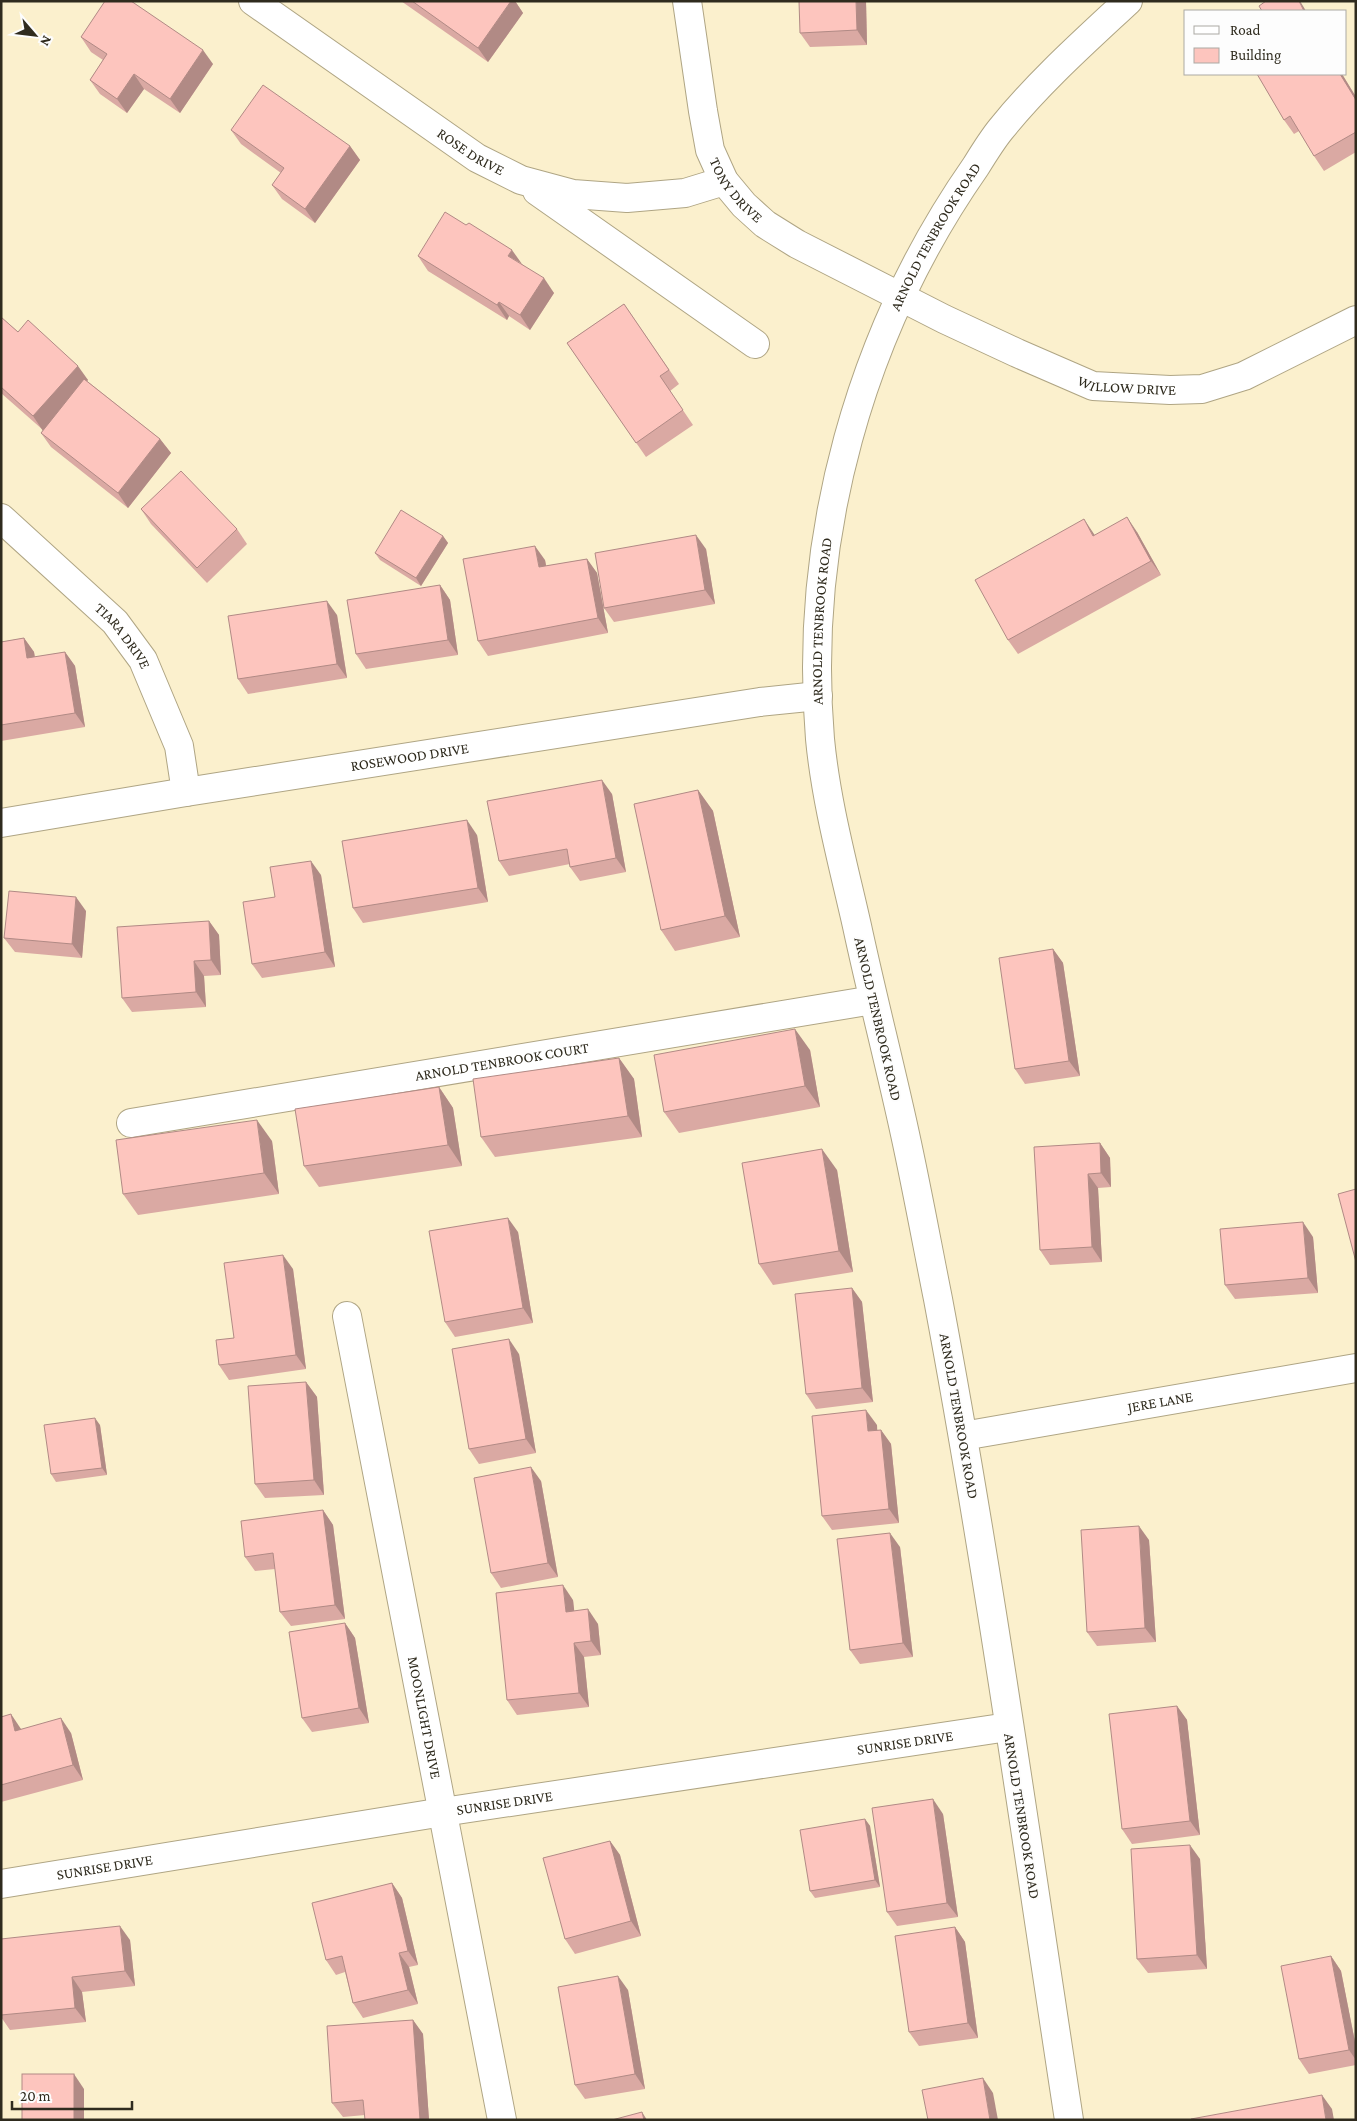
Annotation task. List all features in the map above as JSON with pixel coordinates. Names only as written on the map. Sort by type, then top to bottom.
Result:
[{"type":"street","name":"ROSE DRIVE","points":[[252,1],[477,158],[521,180],[573,194],[627,198],[685,193],[724,181]]},
{"type":"street","name":"TONY DRIVE","points":[[687,1],[710,150],[724,181],[744,205],[765,224],[828,261],[900,297]]},
{"type":"street","name":"ARNOLD TENBROOK ROAD","points":[[1069,2120],[964,1436],[905,1133],[873,1000],[827,792],[820,741],[818,614],[827,537],[842,459],[868,374],[900,297],[925,246],[953,198],[1001,129],[1058,67],[1128,1]]},
{"type":"street","points":[[521,180],[755,344]]},
{"type":"street","name":"WILLOW DRIVE","points":[[900,297],[1093,386],[1170,390],[1202,389],[1244,376],[1356,320]]},
{"type":"street","name":"TIARA DRIVE","points":[[1,518],[115,622],[143,660],[179,746],[186,792]]},
{"type":"street","name":"ROSEWOOD DRIVE","points":[[1,823],[776,699],[818,696]]},
{"type":"street","name":"ARNOLD TENBROOK COURT","points":[[131,1123],[873,1000]]},
{"type":"street","name":"MOONLIGHT DRIVE","points":[[346,1316],[502,2120]]},
{"type":"street","name":"JERE LANE","points":[[964,1436],[1356,1368]]},
{"type":"street","name":"SUNRISE DRIVE","points":[[1,1884],[443,1812],[1008,1727]]},
{"type":"building","points":[[105,1],[131,1],[203,50],[170,99],[134,74],[117,99],[90,80],[107,54],[81,37]]},
{"type":"building","points":[[412,1],[511,1],[478,48]]},
{"type":"building","points":[[799,1],[856,1],[857,30],[800,33]]},
{"type":"building","points":[[1266,1],[1299,1],[1304,10],[1261,10],[1259,6]]},
{"type":"building","points":[[1258,75],[1341,75],[1356,100],[1356,132],[1314,156],[1290,116],[1284,120]]},
{"type":"building","points":[[263,85],[350,146],[305,209],[272,185],[284,168],[231,130]]},
{"type":"building","points":[[445,212],[466,225],[469,223],[512,250],[508,256],[544,278],[520,315],[499,302],[497,305],[418,256]]},
{"type":"building","points":[[624,304],[669,370],[660,376],[683,410],[636,443],[567,343]]},
{"type":"building","points":[[1,317],[18,332],[28,320],[78,366],[33,416],[1,387]]},
{"type":"building","points":[[84,379],[160,439],[118,493],[41,433]]},
{"type":"building","points":[[181,471],[237,529],[197,568],[141,509]]},
{"type":"building","points":[[401,510],[443,536],[416,578],[375,553]]},
{"type":"building","points":[[1127,517],[1151,561],[1008,640],[975,580],[1084,519],[1093,536]]},
{"type":"building","points":[[696,535],[705,590],[604,608],[595,553]]},
{"type":"building","points":[[535,546],[539,567],[587,559],[598,618],[478,641],[463,559]]},
{"type":"building","points":[[440,585],[448,640],[356,654],[347,600]]},
{"type":"building","points":[[327,601],[337,664],[238,679],[228,616]]},
{"type":"building","points":[[24,638],[27,658],[65,652],[75,713],[1,725],[1,642]]},
{"type":"building","points":[[602,780],[616,858],[570,867],[567,849],[499,861],[487,801]]},
{"type":"building","points":[[698,790],[725,916],[661,930],[634,804]]},
{"type":"building","points":[[467,820],[478,888],[353,908],[342,841]]},
{"type":"building","points":[[311,861],[325,952],[252,964],[243,902],[275,897],[270,867]]},
{"type":"building","points":[[9,891],[76,897],[72,944],[4,938]]},
{"type":"building","points":[[209,921],[211,960],[194,961],[196,992],[122,998],[117,927]]},
{"type":"building","points":[[1053,949],[1069,1061],[1015,1069],[999,958]]},
{"type":"building","points":[[795,1029],[805,1086],[664,1112],[654,1055]]},
{"type":"building","points":[[619,1058],[628,1116],[481,1137],[473,1079]]},
{"type":"building","points":[[439,1087],[448,1145],[304,1166],[295,1109]]},
{"type":"building","points":[[257,1120],[264,1173],[123,1194],[116,1140]]},
{"type":"building","points":[[1100,1143],[1101,1173],[1088,1174],[1092,1247],[1040,1250],[1034,1147]]},
{"type":"building","points":[[822,1149],[839,1251],[759,1264],[742,1163]]},
{"type":"building","points":[[1356,1189],[1356,1262],[1338,1194]]},
{"type":"building","points":[[508,1218],[523,1308],[445,1322],[429,1231]]},
{"type":"building","points":[[1303,1222],[1308,1278],[1225,1285],[1220,1229]]},
{"type":"building","points":[[283,1255],[296,1355],[219,1365],[216,1340],[234,1338],[224,1263]]},
{"type":"building","points":[[852,1288],[862,1388],[806,1394],[795,1294]]},
{"type":"building","points":[[509,1339],[526,1439],[469,1449],[452,1349]]},
{"type":"building","points":[[306,1382],[314,1480],[255,1484],[248,1386]]},
{"type":"building","points":[[866,1410],[868,1431],[881,1430],[889,1509],[822,1516],[812,1416]]},
{"type":"building","points":[[95,1418],[102,1468],[51,1474],[44,1425]]},
{"type":"building","points":[[531,1467],[548,1563],[491,1573],[474,1478]]},
{"type":"building","points":[[323,1510],[335,1605],[280,1612],[273,1553],[245,1557],[241,1521]]},
{"type":"building","points":[[1139,1526],[1145,1628],[1087,1632],[1081,1530]]},
{"type":"building","points":[[890,1533],[903,1643],[850,1650],[837,1539]]},
{"type":"building","points":[[563,1585],[566,1612],[588,1609],[591,1641],[574,1643],[579,1693],[507,1700],[496,1593]]},
{"type":"building","points":[[345,1623],[359,1708],[302,1718],[289,1632]]},
{"type":"building","points":[[1177,1706],[1190,1821],[1122,1829],[1109,1714]]},
{"type":"building","points":[[11,1714],[15,1731],[61,1718],[73,1765],[1,1785],[1,1717]]},
{"type":"building","points":[[933,1799],[947,1903],[887,1912],[872,1808]]},
{"type":"building","points":[[865,1819],[875,1880],[810,1891],[800,1830]]},
{"type":"building","points":[[610,1841],[631,1921],[565,1939],[543,1858]]},
{"type":"building","points":[[1190,1845],[1197,1955],[1137,1959],[1131,1849]]},
{"type":"building","points":[[392,1883],[408,1951],[399,1953],[408,1990],[353,2003],[342,1956],[326,1960],[312,1903]]},
{"type":"building","points":[[120,1926],[125,1971],[72,1977],[75,2008],[1,2015],[1,1939]]},
{"type":"building","points":[[955,1927],[968,2023],[909,2032],[895,1936]]},
{"type":"building","points":[[1331,1956],[1349,2050],[1299,2059],[1281,1966]]},
{"type":"building","points":[[618,1976],[635,2074],[575,2085],[558,1987]]},
{"type":"building","points":[[413,2020],[420,2120],[365,2120],[363,2100],[332,2103],[327,2026]]},
{"type":"building","points":[[22,2074],[74,2074],[74,2120],[22,2120]]},
{"type":"building","points":[[983,2078],[990,2120],[928,2120],[922,2090]]},
{"type":"building","points":[[1322,2095],[1326,2120],[1191,2120],[1191,2119]]},
{"type":"building","points":[[642,2112],[644,2120],[612,2120]]}]
